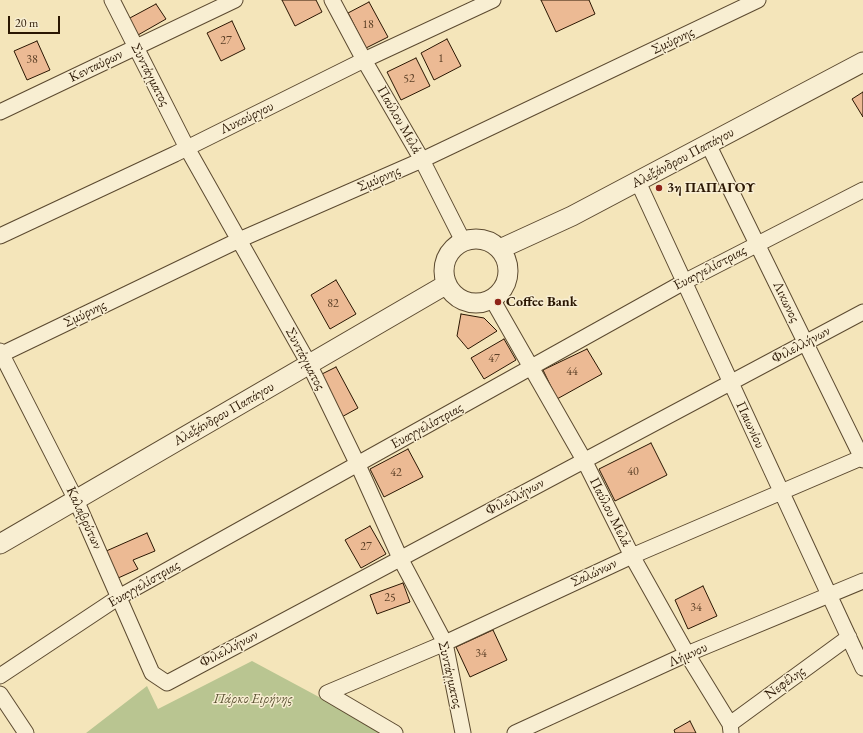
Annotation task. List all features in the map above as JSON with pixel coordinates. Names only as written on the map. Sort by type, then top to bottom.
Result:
[{"type":"street","name":"Συντάγματος","points":[[112,0],[187,148],[309,364],[358,465],[400,558],[445,643],[463,733]]},
{"type":"street","name":"Κενταύρων","points":[[0,112],[235,0]]},
{"type":"street","name":"Παύλου Μελά","points":[[332,0],[364,60],[422,160],[463,241]]},
{"type":"street","name":"Λυκούργου","points":[[0,236],[187,148],[364,60],[493,0]]},
{"type":"street","name":"Σμύρνης","points":[[0,354],[239,240],[422,160],[758,0]]},
{"type":"street","name":"Αλεξάνδρου Παπάγου","points":[[500,249],[572,216],[863,63]]},
{"type":"street","name":"Λικωνος","points":[[708,144],[863,458]]},
{"type":"street","name":"Παιωνίου","points":[[638,182],[863,668]]},
{"type":"street","name":"Ευαγγελίστριας","points":[[0,676],[119,597],[684,282],[757,243],[863,190]]},
{"type":"street","points":[[486,240],[500,249],[507,262],[508,276],[503,290],[492,299],[482,302],[466,301],[453,292],[447,284],[445,270],[448,257],[453,249],[463,241],[486,240]]},
{"type":"street","name":"Αλεξάνδρου Παπάγου","points":[[0,544],[447,284]]},
{"type":"street","name":"Παύλου Μελά","points":[[492,299],[584,460],[632,556],[730,728]]},
{"type":"street","name":"Φιλελλήνων","points":[[167,683],[863,312]]},
{"type":"street","name":"Καλαβρύτων","points":[[0,354],[76,500],[152,673],[167,683]]},
{"type":"street","name":"Σαλώνων","points":[[395,733],[327,694],[445,643],[632,556],[781,491],[863,458]]},
{"type":"street","name":"Λήμνου","points":[[514,733],[687,654],[863,581]]},
{"type":"street","name":"Νεφέλης","points":[[730,728],[849,638]]},
{"type":"street","points":[[0,694],[26,733]]},
{"type":"green space","name":"Πάρκο Ειρήνης","points":[[252,661],[386,733],[86,733],[147,686],[158,709]]},
{"type":"building","points":[[282,0],[316,0],[322,12],[295,26]]},
{"type":"building","points":[[541,0],[589,0],[595,14],[556,32]]},
{"type":"building","points":[[369,2],[388,37],[366,48],[348,13]]},
{"type":"building","points":[[156,4],[166,19],[138,35],[128,19]]},
{"type":"building","points":[[232,21],[245,49],[221,61],[207,33]]},
{"type":"building","points":[[447,39],[461,66],[434,80],[421,53]]},
{"type":"building","points":[[37,41],[50,70],[27,80],[14,51]]},
{"type":"building","points":[[416,58],[430,86],[401,100],[387,72]]},
{"type":"building","points":[[863,92],[863,117],[852,99]]},
{"type":"building","points":[[336,280],[356,314],[330,329],[311,295]]},
{"type":"building","points":[[461,314],[484,318],[497,331],[468,349],[457,336]]},
{"type":"building","points":[[504,339],[516,360],[484,379],[471,358]]},
{"type":"building","points":[[587,349],[602,374],[557,399],[543,370]]},
{"type":"building","points":[[336,367],[358,408],[338,419],[316,377]]},
{"type":"building","points":[[651,443],[667,475],[615,501],[599,469]]},
{"type":"building","points":[[408,449],[423,477],[384,497],[370,469]]},
{"type":"building","points":[[370,526],[386,554],[361,568],[345,540]]},
{"type":"building","points":[[147,533],[155,551],[133,560],[138,569],[116,579],[104,552]]},
{"type":"building","points":[[403,583],[410,602],[377,614],[370,595]]},
{"type":"building","points":[[703,586],[717,616],[688,629],[675,600]]},
{"type":"building","points":[[493,630],[507,660],[470,677],[456,647]]},
{"type":"building","points":[[690,721],[696,733],[675,733],[674,730]]},
{"type":"place","name":"3η ΠΑΠΑΓΟΥ","points":[[659,188]]},
{"type":"place","name":"Coffee Bank","points":[[498,302]]}]
